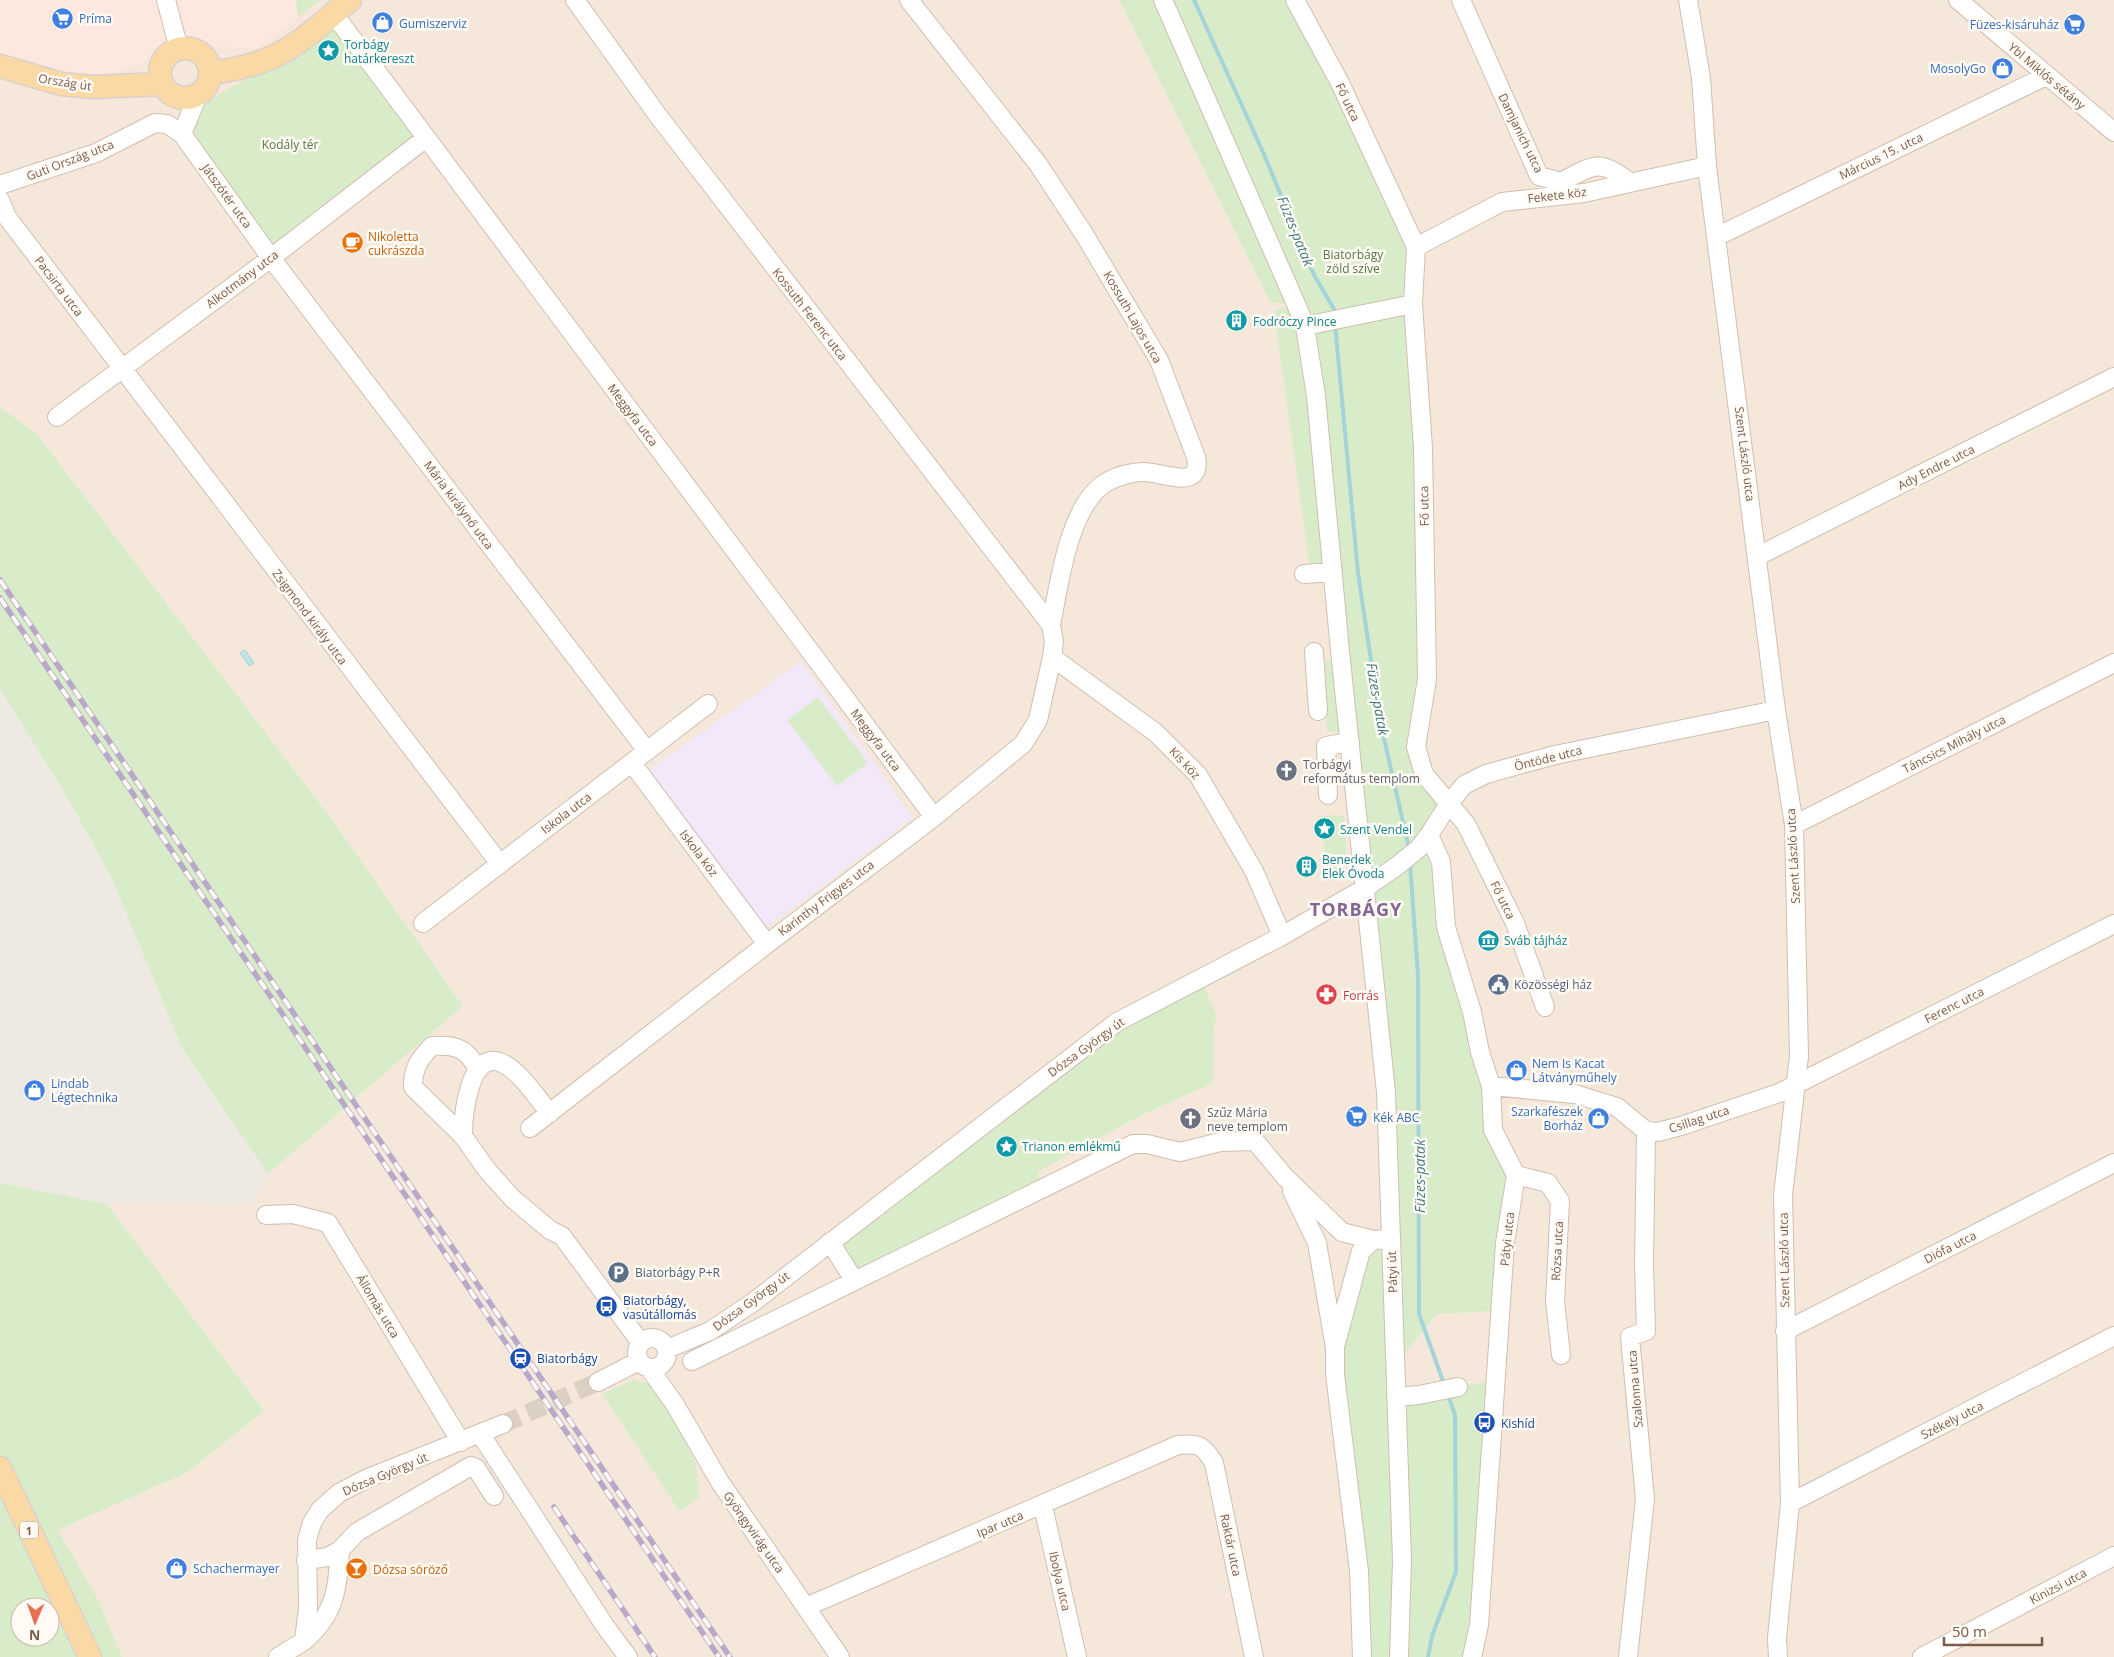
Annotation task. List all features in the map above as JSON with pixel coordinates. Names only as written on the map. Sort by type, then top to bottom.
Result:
[{"type":"main road","points":[[211,74],[261,62],[289,47],[342,7]]},
{"type":"main road","points":[[179,49],[196,51],[203,56],[211,74],[206,88],[198,95],[182,98],[167,91],[162,84],[161,67],[165,59],[179,49]]},
{"type":"main road","name":"Ország út","points":[[0,66],[61,84],[92,87],[162,84]]},
{"type":"main road","name":"1","points":[[0,1468],[90,1657]]},
{"type":"street","points":[[166,0],[179,49]]},
{"type":"street","name":"Kossuth Ferenc utca","points":[[575,0],[659,117],[1050,625]]},
{"type":"street","name":"Kossuth Lajos utca","points":[[909,0],[1038,164],[1084,234],[1159,360],[1196,456],[1195,472],[1189,477],[1179,478],[1144,472],[1122,475],[1097,489],[1082,508],[1072,537],[1050,625]]},
{"type":"street","points":[[1163,0],[1237,164],[1313,325],[1316,396],[1332,572],[1365,888]]},
{"type":"street","name":"Fő utca","points":[[1295,0],[1340,83],[1416,247],[1413,304],[1423,448],[1427,679],[1416,747],[1424,774],[1448,805],[1466,824],[1515,923],[1545,1007]]},
{"type":"street","name":"Damjanich utca","points":[[1462,0],[1539,176],[1560,182],[1593,166],[1614,169],[1629,182]]},
{"type":"street","name":"Szent László utca","points":[[1688,0],[1701,78],[1707,166],[1758,556],[1776,710],[1794,825],[1799,1056],[1794,1086],[1783,1196],[1790,1503],[1777,1638],[1778,1657]]},
{"type":"street","name":"Ybl Miklós sétány","points":[[1958,0],[2109,128]]},
{"type":"street","name":"Meggyfa utca","points":[[342,7],[426,138],[934,817]]},
{"type":"street","name":"Március 15. utca","points":[[1716,237],[2046,76]]},
{"type":"street","points":[[182,134],[198,95]]},
{"type":"street","name":"Guti Ország utca","points":[[0,184],[96,153],[155,123],[167,124]]},
{"type":"street","name":"Játszótér utca","points":[[167,124],[182,134],[271,258]]},
{"type":"street","name":"Alkotmány utca","points":[[57,417],[271,258],[426,138]]},
{"type":"street","name":"Fekete köz","points":[[1416,247],[1502,202],[1584,193],[1707,166]]},
{"type":"street","name":"Pacsirta utca","points":[[0,200],[7,217],[121,369]]},
{"type":"street","name":"Mária királynő utca","points":[[271,258],[647,751]]},
{"type":"street","points":[[1313,325],[1413,304]]},
{"type":"street","name":"Zsigmond király utca","points":[[121,369],[500,864]]},
{"type":"street","name":"Ady Endre utca","points":[[1758,556],[2114,377]]},
{"type":"street","points":[[1304,574],[1332,572]]},
{"type":"street","name":"Karinthy Frigyes utca","points":[[530,1128],[934,817],[1023,744],[1038,720],[1054,642],[1050,625]]},
{"type":"street","points":[[1314,652],[1318,711]]},
{"type":"street","name":"Kis köz","points":[[1052,657],[1156,733],[1198,776],[1254,871],[1282,936]]},
{"type":"street","name":"Táncsics Mihály utca","points":[[1794,825],[2114,663]]},
{"type":"street","name":"Iskola utca","points":[[423,923],[708,704]]},
{"type":"street","name":"Öntöde utca","points":[[1365,888],[1398,866],[1424,841],[1464,785],[1486,774],[1555,755],[1776,710]]},
{"type":"street","points":[[1328,795],[1326,746],[1350,742]]},
{"type":"street","name":"Iskola köz","points":[[632,763],[767,944]]},
{"type":"street","points":[[1424,841],[1441,862],[1446,927],[1472,1012],[1480,1052],[1491,1086],[1493,1130],[1516,1175]]},
{"type":"street","name":"Dózsa György út","points":[[598,1382],[644,1364],[660,1366],[666,1354],[716,1328],[752,1303],[1117,1022],[1282,936],[1365,888]]},
{"type":"street","name":"Pátyi út","points":[[1365,888],[1386,1092],[1402,1560],[1399,1657]]},
{"type":"street","name":"Ferenc utca","points":[[1794,1086],[2114,924]]},
{"type":"street","points":[[477,1069],[471,1056],[456,1046],[432,1046],[417,1063],[413,1072],[413,1088],[463,1136],[487,1170],[513,1200],[550,1230],[562,1236],[641,1343]]},
{"type":"street","points":[[463,1136],[463,1121],[470,1085],[477,1069],[490,1062],[503,1063],[512,1069],[550,1113]]},
{"type":"street","points":[[1491,1086],[1575,1094],[1616,1107],[1646,1131]]},
{"type":"street","name":"Csillag utca","points":[[1646,1131],[1658,1132],[1681,1126],[1794,1086]]},
{"type":"street","name":"Szalonna utca","points":[[1628,1657],[1645,1500],[1630,1337],[1646,1331],[1644,1264],[1646,1131]]},
{"type":"street","name":"Dózsa György út","points":[[692,1361],[1133,1144],[1147,1144],[1180,1152],[1220,1142],[1255,1141],[1285,1177]]},
{"type":"street","name":"Diófa utca","points":[[1786,1331],[2114,1163]]},
{"type":"street","name":"Rózsa utca","points":[[1516,1175],[1548,1183],[1560,1201],[1555,1301],[1561,1355]]},
{"type":"street","name":"Pátyi utca","points":[[1472,1657],[1479,1625],[1498,1372],[1505,1243],[1516,1175]]},
{"type":"street","points":[[1285,1177],[1342,1232],[1373,1240],[1391,1239]]},
{"type":"street","points":[[1285,1177],[1317,1243],[1335,1348],[1335,1374],[1359,1571],[1362,1657]]},
{"type":"street","name":"Állomás utca","points":[[266,1215],[293,1214],[328,1223],[461,1442]]},
{"type":"street","points":[[1335,1348],[1361,1252],[1373,1240]]},
{"type":"street","points":[[830,1242],[854,1280]]},
{"type":"street","points":[[716,1328],[725,1345]]},
{"type":"street","name":"Székely utca","points":[[1790,1503],[2114,1336]]},
{"type":"street","points":[[644,1364],[638,1349],[641,1343],[648,1339],[662,1342],[666,1354]]},
{"type":"street","name":"Gyöngyvirág utca","points":[[666,1354],[674,1404]]},
{"type":"street","name":"Gyöngyvirág utca","points":[[644,1364],[674,1404],[720,1482],[840,1657]]},
{"type":"street","points":[[1396,1397],[1419,1395],[1458,1387]]},
{"type":"street","name":"Dózsa György út","points":[[304,1641],[308,1608],[307,1540],[312,1523],[320,1510],[339,1493],[368,1478],[504,1424]]},
{"type":"street","points":[[481,1434],[605,1626],[628,1657]]},
{"type":"street","name":"Ipar utca","points":[[806,1607],[1043,1506],[1178,1445],[1193,1444]]},
{"type":"street","name":"Raktár utca","points":[[1193,1444],[1206,1449],[1214,1463],[1254,1657]]},
{"type":"street","points":[[306,1560],[328,1557],[340,1550],[358,1532],[470,1466],[476,1468],[494,1496]]},
{"type":"street","name":"Ibolya utca","points":[[1043,1506],[1077,1657]]},
{"type":"street","points":[[278,1657],[304,1641],[320,1627],[331,1610],[338,1586],[340,1550]]},
{"type":"street","name":"Kinizsi utca","points":[[1922,1657],[2114,1556]]},
{"type":"shaded area","points":[[0,0],[1170,0],[1308,314],[1416,747],[1295,0],[2114,0],[2114,1657],[122,1657],[99,1601],[58,1530],[188,1472],[264,1411],[107,1204],[254,1205],[268,1174],[463,1006],[331,818],[36,433],[0,407]],"holes":[[[1217,1016],[1214,1027],[1213,1083],[1142,1115],[1037,1172],[1045,1186],[968,1137]]]},
{"type":"shaded area","points":[[0,0],[296,0],[298,17],[256,48],[220,47],[194,40],[155,48],[143,63],[108,75],[70,72],[0,52]]},
{"type":"shaded area","points":[[801,661],[913,818],[763,930],[647,772]]},
{"type":"shaded area","points":[[0,689],[67,797],[111,877],[183,1050],[268,1174],[254,1205],[107,1204],[0,1183]]},
{"type":"green space","points":[[296,0],[320,0],[298,17]]},
{"type":"green space","points":[[1119,0],[1155,0],[1290,304],[1270,302]]},
{"type":"green space","name":"Biatorbágy zöld szíve","points":[[1170,0],[1295,0],[1416,247],[1425,679],[1416,747],[1448,805],[1434,847],[1506,1175],[1494,1311],[1437,1314],[1405,1353],[1374,883],[1365,888],[1324,391]]},
{"type":"green space","name":"Kodály tér","points":[[333,13],[426,138],[271,258],[167,124],[261,71]]},
{"type":"green space","points":[[1296,304],[1327,566],[1310,568],[1274,311]]},
{"type":"green space","points":[[0,407],[36,433],[331,818],[463,1006],[268,1174],[183,1050],[111,877],[67,797],[0,689]]},
{"type":"green space","points":[[1340,659],[1342,733],[1327,731],[1325,661]]},
{"type":"green space","points":[[818,697],[868,763],[837,786],[787,720]]},
{"type":"green space","points":[[1325,815],[1344,816],[1347,861],[1329,883],[1321,818]]},
{"type":"green space","points":[[1200,979],[1217,1016],[1214,1027],[1213,1083],[1142,1115],[1037,1172],[1045,1187],[854,1280],[830,1242],[1117,1022]]},
{"type":"green space","points":[[0,1183],[107,1204],[264,1411],[188,1472],[58,1530],[99,1601],[122,1657],[0,1657]]},
{"type":"green space","points":[[1391,1239],[1396,1397],[1497,1380],[1472,1657],[1362,1657],[1335,1374],[1361,1251]]},
{"type":"green space","points":[[633,1380],[649,1383],[677,1424],[696,1464],[699,1497],[680,1512],[602,1394]]},
{"type":"water","points":[[245,650],[254,663],[249,666],[240,653]]},
{"type":"waterway","name":"Füzes-patak","points":[[1194,0],[1263,152],[1314,275],[1334,309],[1334,314]]},
{"type":"waterway","name":"Füzes-patak","points":[[1335,324],[1358,573],[1380,721],[1409,848]]},
{"type":"waterway","name":"Füzes-patak","points":[[1410,863],[1418,975],[1419,1314],[1444,1384]]},
{"type":"waterway","name":"Füzes-patak","points":[[1428,1657],[1432,1636],[1456,1572],[1455,1415],[1448,1395]]},
{"type":"tunnel","points":[[503,1424],[598,1382]]},
{"type":"railway","points":[[0,580],[730,1657]]},
{"type":"railway","points":[[0,598],[719,1657]]},
{"type":"railway","points":[[554,1507],[655,1657]]},
{"type":"place","name":"Príma","points":[[63,18]]},
{"type":"place","name":"Gumiszerviz","points":[[383,23]]},
{"type":"place","name":"Füzes-kisáruház","points":[[2075,24]]},
{"type":"place","name":"Torbágy határkereszt","points":[[328,51]]},
{"type":"place","name":"MosolyGo","points":[[2002,68]]},
{"type":"place","name":"Nikoletta cukrászda","points":[[352,243]]},
{"type":"place","name":"Fodróczy Pince","points":[[1237,321]]},
{"type":"place","name":"Torbágyi református templom","points":[[1287,771]]},
{"type":"place","name":"Szent Vendel","points":[[1324,829]]},
{"type":"place","name":"Benedek Elek Óvoda","points":[[1306,866]]},
{"type":"place","name":"Sváb tájház","points":[[1488,940]]},
{"type":"place","name":"Közösségi ház","points":[[1498,984]]},
{"type":"place","name":"Forrás","points":[[1327,995]]},
{"type":"place","name":"Nem Is Kacat Látványműhely","points":[[1516,1070]]},
{"type":"place","name":"Lindab Légtechnika","points":[[35,1090]]},
{"type":"place","name":"Kék ABC","points":[[1357,1117]]},
{"type":"place","name":"Szarkafészek Borház","points":[[1599,1118]]},
{"type":"place","name":"Szűz Mária neve templom","points":[[1191,1119]]},
{"type":"place","name":"Trianon emlékmű","points":[[1006,1146]]},
{"type":"place","name":"Biatorbágy P+R","points":[[619,1272]]},
{"type":"place","name":"Biatorbágy, vasútállomás","points":[[607,1307]]},
{"type":"place","name":"Biatorbágy","points":[[521,1358]]},
{"type":"place","name":"Kishíd","points":[[1485,1423]]},
{"type":"place","name":"Schachermayer","points":[[177,1568]]},
{"type":"place","name":"Dózsa söröző","points":[[357,1569]]},
{"type":"district","name":"TORBÁGY","points":[[1356,909]]}]
